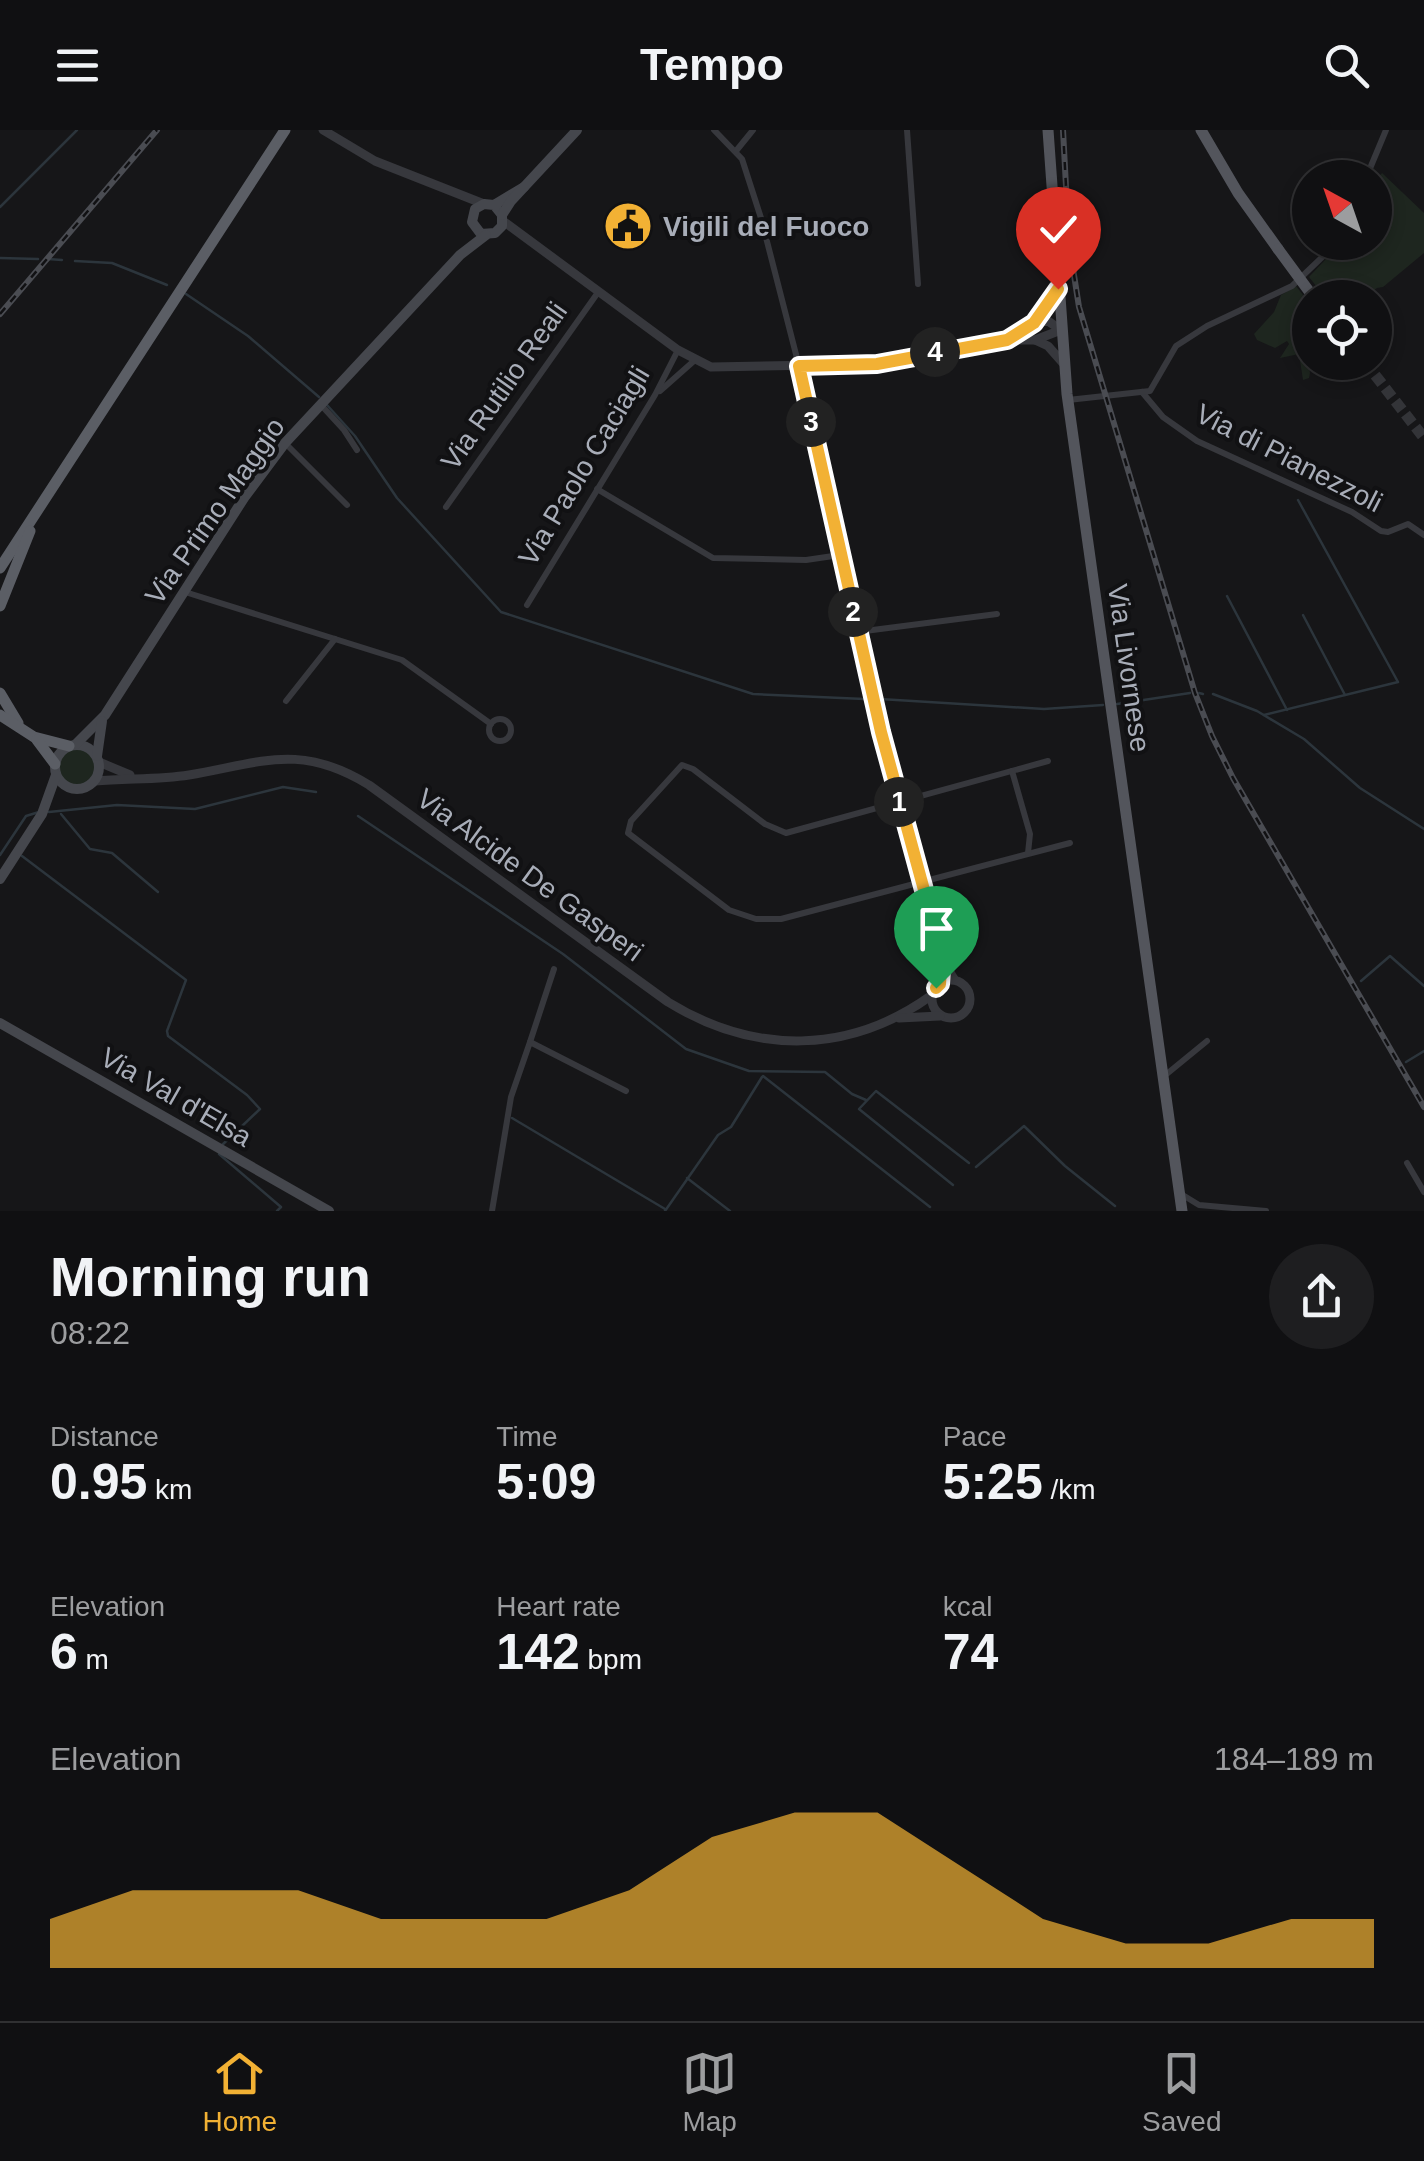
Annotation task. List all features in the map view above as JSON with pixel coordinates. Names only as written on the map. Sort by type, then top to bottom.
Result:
[{"type":"highway","points":[[0,554],[276,130]]},
{"type":"highway","points":[[0,568],[285,130]]},
{"type":"highway","points":[[0,606],[47,496]]},
{"type":"highway","points":[[0,693],[56,769]]},
{"type":"highway","points":[[0,716],[29,734]]},
{"type":"highway","points":[[0,726],[72,745]]},
{"type":"main road","name":"Via Primo Maggio","points":[[72,745],[104,715],[244,498],[285,443],[460,256],[490,234],[496,211],[524,188],[577,130]]},
{"type":"main road","name":"Via Livornese","points":[[1048,130],[1063,363],[1162,1078],[1185,1211]]},
{"type":"main road","points":[[1201,130],[1238,193],[1301,280]]},
{"type":"main road","name":"Via Primo Maggio","points":[[460,256],[475,209],[496,211]]},
{"type":"main road","points":[[473,224],[490,234]]},
{"type":"main road","name":"Via Primo Maggio","points":[[98,759],[104,715]]},
{"type":"main road","points":[[0,879],[42,814],[57,799],[95,780],[98,759],[87,747],[72,745],[60,753],[42,814]]},
{"type":"main road","points":[[56,769],[64,785],[77,789]]},
{"type":"main road","name":"Via Val d'Elsa","points":[[0,1024],[329,1211]]},
{"type":"street","points":[[324,130],[366,157],[496,211],[523,238],[678,350],[717,368],[877,364],[1007,340],[1036,340],[1061,330]]},
{"type":"street","points":[[714,130],[744,164],[761,218],[799,366],[899,804],[942,956],[957,981],[970,992],[968,1010],[953,1019],[940,1016],[932,1005],[932,995],[940,984],[942,956]]},
{"type":"street","points":[[736,151],[753,130]]},
{"type":"street","points":[[907,130],[918,284]]},
{"type":"street","points":[[1374,160],[1386,130]]},
{"type":"street","points":[[460,197],[473,224]]},
{"type":"street","points":[[490,234],[523,238]]},
{"type":"street","points":[[1068,400],[1142,392],[1154,386],[1176,346],[1207,326],[1292,286],[1319,260]]},
{"type":"street","points":[[1007,340],[1034,323],[1058,289]]},
{"type":"street","name":"Via Rutilio Reali","points":[[446,508],[599,291]]},
{"type":"street","points":[[1034,323],[1048,321],[1061,330]]},
{"type":"street","points":[[1036,340],[1048,346],[1063,363]]},
{"type":"street","name":"Via Paolo Caciagli","points":[[527,605],[655,395],[678,350]]},
{"type":"street","points":[[655,395],[694,360]]},
{"type":"street","name":"Via di Pianezzoli","points":[[1142,392],[1163,417],[1197,441],[1352,512],[1380,531],[1408,524],[1424,534]]},
{"type":"street","points":[[320,404],[356,450]]},
{"type":"street","points":[[285,443],[346,505]]},
{"type":"street","points":[[597,489],[713,558],[806,560],[840,556]]},
{"type":"street","points":[[185,592],[402,660],[490,724]]},
{"type":"street","points":[[857,632],[997,614]]},
{"type":"street","points":[[286,701],[335,639]]},
{"type":"street","name":"Via Alcide De Gasperi","points":[[95,780],[190,775],[272,758],[326,765],[369,785],[652,992],[710,1026],[742,1036],[792,1042],[835,1036],[892,1019],[940,1016]]},
{"type":"street","name":"Via Alcide De Gasperi","points":[[98,759],[138,778]]},
{"type":"street","points":[[1048,761],[786,833],[764,824],[690,767],[682,765],[628,824],[628,833],[737,914],[756,919],[780,919],[1070,843]]},
{"type":"street","points":[[1012,772],[1030,834],[1028,854]]},
{"type":"street","points":[[492,1211],[510,1097],[554,968]]},
{"type":"street","points":[[940,984],[957,981]]},
{"type":"street","name":"Via Alcide De Gasperi","points":[[892,1019],[932,995]]},
{"type":"street","points":[[1162,1078],[1207,1041]]},
{"type":"street","points":[[530,1042],[626,1091]]},
{"type":"street","points":[[1406,1163],[1424,1192]]},
{"type":"street","points":[[1179,1192],[1199,1205],[1266,1211]]},
{"type":"street","points":[[1185,1211],[1199,1205]]},
{"type":"shaded area","points":[[1392,183],[1424,213],[1424,253],[1391,280],[1309,277],[1325,260],[1392,260]]},
{"type":"shaded area","points":[[1292,288],[1292,355],[1280,358],[1287,341],[1275,348],[1257,340],[1254,334],[1274,312],[1281,295]]},
{"type":"shaded area","points":[[77,748],[90,754],[96,767],[90,780],[77,786],[64,780],[58,767],[64,754]]},
{"type":"waterway","points":[[0,207],[77,130]]},
{"type":"waterway","points":[[0,258],[38,259]]},
{"type":"waterway","points":[[48,259],[62,260]]},
{"type":"waterway","points":[[75,261],[112,263],[167,285]]},
{"type":"waterway","points":[[186,294],[248,336],[319,397]]},
{"type":"waterway","points":[[327,405],[355,436],[397,498],[501,612],[753,694],[864,699]]},
{"type":"waterway","points":[[1264,715],[1398,682],[1298,500]]},
{"type":"waterway","points":[[1227,596],[1287,710]]},
{"type":"waterway","points":[[1303,615],[1345,695]]},
{"type":"waterway","points":[[1117,704],[1190,693]]},
{"type":"waterway","points":[[1199,693],[1203,694]]},
{"type":"waterway","points":[[1213,694],[1257,711],[1304,739],[1360,788],[1424,829]]},
{"type":"waterway","points":[[880,699],[1044,709],[1103,705]]},
{"type":"waterway","points":[[49,812],[117,805],[195,809],[283,787],[316,792]]},
{"type":"waterway","points":[[0,855],[26,816],[39,812]]},
{"type":"waterway","points":[[61,814],[90,849],[112,853],[158,892]]},
{"type":"waterway","points":[[358,816],[563,954],[686,1049],[749,1071],[825,1072],[866,1100]]},
{"type":"waterway","points":[[22,856],[186,980],[168,1036],[260,1109],[221,1146]]},
{"type":"waterway","points":[[1361,981],[1390,956],[1424,986]]},
{"type":"waterway","points":[[1406,1062],[1424,1051]]},
{"type":"waterway","points":[[763,1076],[930,1207]]},
{"type":"waterway","points":[[665,1211],[718,1135],[731,1127],[762,1077]]},
{"type":"waterway","points":[[953,1185],[859,1109],[876,1091],[969,1163]]},
{"type":"waterway","points":[[512,1118],[665,1209]]},
{"type":"waterway","points":[[976,1167],[1024,1126],[1115,1206]]},
{"type":"waterway","points":[[219,1154],[281,1207],[277,1211]]},
{"type":"waterway","points":[[687,1178],[730,1211]]},
{"type":"tunnel","points":[[1379,380],[1424,438]]},
{"type":"railway","points":[[0,314],[157,130]]},
{"type":"railway","points":[[1063,130],[1069,243],[1079,307],[1195,693],[1233,778],[1424,1107]]},
{"type":"place","name":"Vigili del Fuoco","points":[[628,226]]},
{"type":"route","points":[[936,988],[940,984],[942,956],[881,732],[799,366],[877,364],[1007,340],[1034,323],[1049,307],[1058,289]]}]
